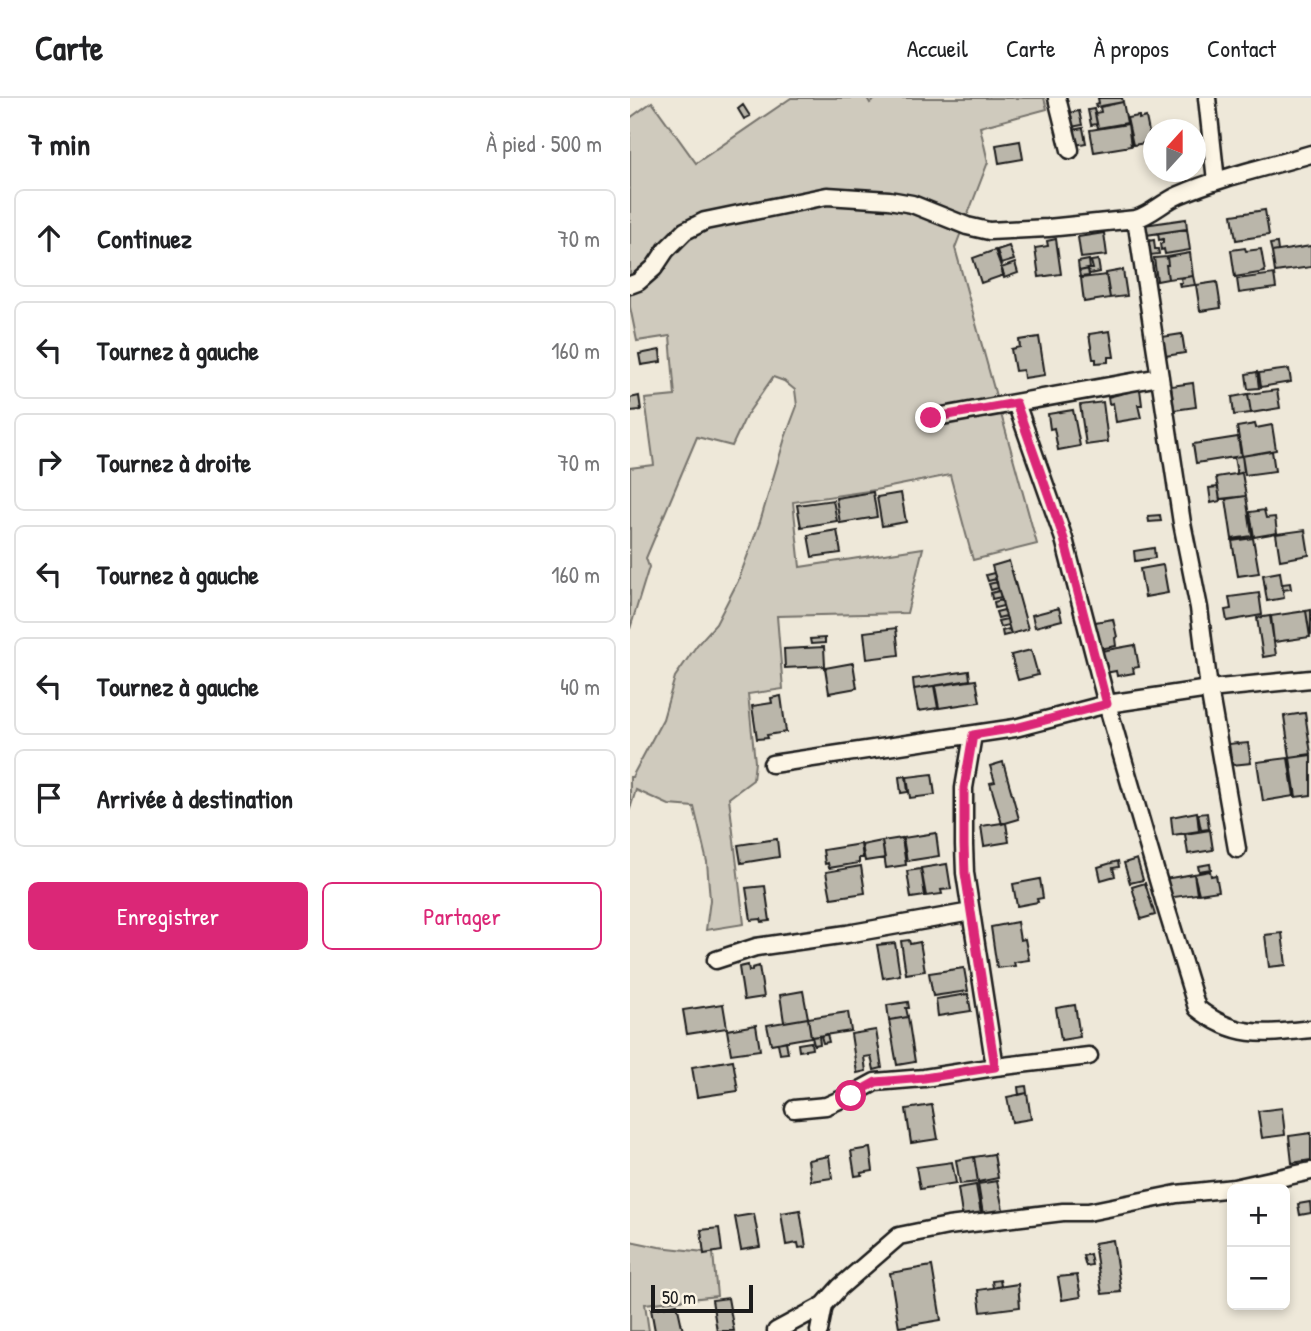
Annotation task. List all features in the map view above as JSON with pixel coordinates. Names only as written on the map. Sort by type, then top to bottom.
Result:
[{"type":"street","points":[[1057,98],[1070,149]]},
{"type":"street","points":[[1207,98],[1216,181]]},
{"type":"street","points":[[630,285],[638,282],[654,268],[666,250],[685,231],[705,221],[827,196],[912,204],[967,226],[989,231],[1048,228],[1147,216],[1161,204],[1216,181],[1311,154]]},
{"type":"street","points":[[1136,219],[1182,523],[1199,608],[1209,689],[1237,849]]},
{"type":"street","points":[[931,418],[1160,377]]},
{"type":"street","points":[[1016,403],[1064,539],[1107,704],[1197,1009],[1226,1026],[1257,1034],[1311,1028]]},
{"type":"street","points":[[772,764],[1015,728],[1107,704],[1209,689],[1311,679]]},
{"type":"street","points":[[973,735],[964,788],[965,873],[995,1067]]},
{"type":"street","points":[[716,960],[756,947],[971,912]]},
{"type":"street","points":[[794,1109],[826,1106],[876,1082],[1088,1056]]},
{"type":"street","points":[[776,1331],[824,1305],[840,1287],[899,1236],[948,1226],[1050,1213],[1088,1212],[1177,1194],[1234,1188],[1311,1171]]},
{"type":"street","points":[[819,1331],[824,1305]]},
{"type":"shaded area","points":[[791,98],[867,98],[870,103],[877,98],[1044,98],[1047,109],[980,127],[988,162],[955,248],[1037,544],[973,560],[950,475],[793,502],[800,567],[923,548],[907,613],[777,616],[783,689],[748,694],[755,762],[753,780],[729,798],[744,924],[706,930],[710,900],[707,862],[694,807],[669,805],[636,790],[630,809],[630,777],[663,719],[675,677],[697,645],[716,624],[738,581],[797,406],[795,390],[784,381],[773,377],[746,416],[732,446],[697,437],[646,558],[649,567],[630,629],[630,468],[654,465],[645,399],[675,396],[670,336],[637,341],[630,307],[630,118],[652,102],[696,163]]},
{"type":"shaded area","points":[[630,1241],[713,1253],[717,1296],[645,1304],[649,1331],[630,1331]]},
{"type":"building","points":[[1098,98],[1122,98],[1123,102],[1096,107]]},
{"type":"building","points":[[1123,102],[1127,123],[1098,128],[1095,113],[1101,112],[1100,107]]},
{"type":"building","points":[[743,105],[750,116],[744,119],[738,109]]},
{"type":"building","points":[[1094,109],[1097,124],[1091,125],[1088,110]]},
{"type":"building","points":[[1079,111],[1082,125],[1066,128],[1063,114]]},
{"type":"building","points":[[1146,117],[1143,119],[1143,143],[1133,145],[1127,118]]},
{"type":"building","points":[[1128,124],[1131,146],[1094,152],[1090,130]]},
{"type":"building","points":[[1083,128],[1086,143],[1070,146],[1067,131]]},
{"type":"building","points":[[1020,141],[1023,159],[999,163],[996,145]]},
{"type":"building","points":[[1265,210],[1269,235],[1236,240],[1232,215]]},
{"type":"building","points":[[1186,219],[1187,229],[1146,235],[1144,225]]},
{"type":"building","points":[[1187,229],[1190,250],[1165,254],[1164,249],[1161,250],[1163,239],[1159,240],[1158,233]]},
{"type":"building","points":[[1104,233],[1107,255],[1081,258],[1078,237]]},
{"type":"building","points":[[1056,239],[1061,274],[1039,277],[1035,248],[1048,246],[1047,241]]},
{"type":"building","points":[[1154,240],[1159,254],[1150,255],[1148,241]]},
{"type":"building","points":[[1277,243],[1278,251],[1272,252],[1270,244]]},
{"type":"building","points":[[1009,246],[1014,260],[1001,264],[997,250]]},
{"type":"building","points":[[1311,246],[1311,267],[1275,272],[1272,252]]},
{"type":"building","points":[[1245,248],[1246,251],[1261,249],[1265,272],[1235,277],[1231,250]]},
{"type":"building","points":[[995,250],[1004,275],[981,283],[973,258]]},
{"type":"building","points":[[1190,253],[1193,276],[1168,279],[1167,257]]},
{"type":"building","points":[[1167,257],[1168,279],[1157,281],[1154,258]]},
{"type":"building","points":[[1089,260],[1090,269],[1079,271],[1078,262]]},
{"type":"building","points":[[1098,260],[1100,272],[1089,274],[1088,269],[1093,269],[1091,261]]},
{"type":"building","points":[[1015,263],[1018,273],[1004,278],[1001,268]]},
{"type":"building","points":[[1088,269],[1089,276],[1080,277],[1079,271]]},
{"type":"building","points":[[1123,270],[1127,296],[1110,298],[1106,273]]},
{"type":"building","points":[[1274,274],[1276,288],[1239,293],[1237,279]]},
{"type":"building","points":[[1106,275],[1110,298],[1084,302],[1081,278]]},
{"type":"building","points":[[1193,276],[1195,285],[1180,287],[1181,278]]},
{"type":"building","points":[[1217,282],[1221,308],[1200,311],[1196,285]]},
{"type":"building","points":[[1110,331],[1114,357],[1108,357],[1108,362],[1096,363],[1089,334]]},
{"type":"building","points":[[1182,334],[1185,353],[1165,356],[1162,337]]},
{"type":"building","points":[[1039,337],[1045,375],[1024,378],[1023,370],[1015,371],[1011,349],[1020,347],[1019,340]]},
{"type":"building","points":[[660,350],[661,362],[641,365],[639,354]]},
{"type":"building","points":[[1289,369],[1291,382],[1261,387],[1259,373]]},
{"type":"building","points":[[1257,372],[1259,388],[1248,389],[1246,374]]},
{"type":"building","points":[[1193,383],[1196,407],[1174,410],[1171,386]]},
{"type":"building","points":[[1140,389],[1142,405],[1138,405],[1141,418],[1116,422],[1113,403],[1109,404],[1108,397]]},
{"type":"building","points":[[1277,390],[1280,408],[1251,413],[1248,394]]},
{"type":"building","points":[[1248,394],[1251,413],[1234,415],[1232,397]]},
{"type":"building","points":[[639,396],[641,410],[630,411],[630,398]]},
{"type":"building","points":[[1103,402],[1108,442],[1086,445],[1080,405]]},
{"type":"building","points":[[1073,410],[1080,446],[1058,450],[1048,414]]},
{"type":"building","points":[[1255,424],[1256,428],[1272,425],[1276,450],[1242,456],[1237,427]]},
{"type":"building","points":[[1238,437],[1241,456],[1196,463],[1193,444]]},
{"type":"building","points":[[1272,451],[1275,471],[1245,475],[1242,456]]},
{"type":"building","points":[[1242,456],[1244,472],[1237,474],[1234,457]]},
{"type":"building","points":[[1242,473],[1246,496],[1220,499],[1216,477]]},
{"type":"building","points":[[1218,487],[1220,501],[1211,503],[1209,488]]},
{"type":"building","points":[[873,492],[877,517],[840,523],[836,498]]},
{"type":"building","points":[[901,493],[906,522],[882,526],[877,497]]},
{"type":"building","points":[[1246,496],[1252,536],[1232,539],[1226,499]]},
{"type":"building","points":[[833,500],[837,521],[801,527],[797,505]]},
{"type":"building","points":[[1264,510],[1266,518],[1275,517],[1277,533],[1254,537],[1250,512]]},
{"type":"building","points":[[1160,515],[1161,521],[1149,522],[1148,516]]},
{"type":"building","points":[[837,530],[841,553],[812,557],[808,535]]},
{"type":"building","points":[[1305,530],[1309,555],[1280,560],[1276,534]]},
{"type":"building","points":[[1253,538],[1259,573],[1238,576],[1232,541]]},
{"type":"building","points":[[1154,548],[1155,558],[1135,561],[1134,551]]},
{"type":"building","points":[[1009,561],[1028,629],[1011,634],[992,566]]},
{"type":"building","points":[[1163,565],[1168,593],[1145,597],[1140,569]]},
{"type":"building","points":[[1280,572],[1284,598],[1267,601],[1263,575]]},
{"type":"building","points":[[994,573],[996,579],[988,581],[986,575]]},
{"type":"building","points":[[997,582],[998,588],[991,590],[989,584]]},
{"type":"building","points":[[1290,583],[1291,589],[1283,590],[1282,584]]},
{"type":"building","points":[[999,591],[1001,597],[992,599],[991,593]]},
{"type":"building","points":[[1259,593],[1262,615],[1227,621],[1225,610],[1231,609],[1229,597]]},
{"type":"building","points":[[1002,600],[1003,606],[995,608],[994,602]]},
{"type":"building","points":[[1059,608],[1062,620],[1035,627],[1032,615]]},
{"type":"building","points":[[1004,610],[1006,616],[998,618],[996,612]]},
{"type":"building","points":[[1311,610],[1311,634],[1310,635],[1306,611]]},
{"type":"building","points":[[1306,611],[1310,637],[1274,642],[1271,616]]},
{"type":"building","points":[[1270,616],[1276,655],[1263,657],[1257,618]]},
{"type":"building","points":[[1007,619],[1008,625],[1000,627],[998,621]]},
{"type":"building","points":[[1113,619],[1116,646],[1094,650],[1089,623]]},
{"type":"building","points":[[896,628],[899,655],[867,659],[864,632]]},
{"type":"building","points":[[1009,629],[1011,634],[1003,636],[1002,631]]},
{"type":"building","points":[[825,638],[825,643],[811,644],[810,639]]},
{"type":"building","points":[[1135,645],[1139,667],[1133,668],[1134,673],[1117,676],[1116,671],[1105,673],[1101,651]]},
{"type":"building","points":[[824,647],[825,666],[785,668],[784,649]]},
{"type":"building","points":[[1031,650],[1038,675],[1018,680],[1011,655]]},
{"type":"building","points":[[853,663],[857,688],[829,693],[825,668]]},
{"type":"building","points":[[969,671],[970,680],[914,689],[913,679]]},
{"type":"building","points":[[976,680],[980,702],[939,708],[935,686]]},
{"type":"building","points":[[934,686],[938,708],[918,711],[914,689]]},
{"type":"building","points":[[781,696],[786,732],[757,739],[752,706],[772,703],[771,698]]},
{"type":"building","points":[[1305,713],[1311,754],[1290,757],[1284,716]]},
{"type":"building","points":[[1248,743],[1251,763],[1232,765],[1229,744]]},
{"type":"building","points":[[1311,755],[1311,795],[1296,797],[1290,758]]},
{"type":"building","points":[[1288,758],[1294,796],[1263,801],[1257,762]]},
{"type":"building","points":[[1003,762],[1019,819],[1002,824],[990,783],[995,782],[990,766]]},
{"type":"building","points":[[932,774],[935,795],[910,798],[907,777]]},
{"type":"building","points":[[906,776],[908,792],[901,793],[899,777]]},
{"type":"building","points":[[1197,812],[1199,831],[1173,835],[1171,817]]},
{"type":"building","points":[[1207,813],[1209,829],[1201,830],[1198,814]]},
{"type":"building","points":[[1006,823],[1009,842],[984,846],[981,826]]},
{"type":"building","points":[[1210,830],[1213,850],[1188,854],[1185,834]]},
{"type":"building","points":[[936,833],[939,856],[907,861],[903,838]]},
{"type":"building","points":[[902,838],[906,865],[886,868],[882,841]]},
{"type":"building","points":[[777,839],[779,857],[741,863],[738,845]]},
{"type":"building","points":[[882,841],[885,858],[865,861],[862,845]]},
{"type":"building","points":[[861,844],[863,858],[859,858],[859,863],[829,868],[828,863],[825,864],[823,850]]},
{"type":"building","points":[[1137,859],[1143,880],[1130,883],[1124,863]]},
{"type":"building","points":[[1118,861],[1119,867],[1113,868],[1115,876],[1101,880],[1098,867]]},
{"type":"building","points":[[947,864],[951,889],[941,890],[942,894],[926,896],[921,868]]},
{"type":"building","points":[[1210,864],[1211,869],[1199,871],[1198,866]]},
{"type":"building","points":[[861,866],[865,893],[831,898],[826,872]]},
{"type":"building","points":[[921,869],[925,896],[911,898],[907,871]]},
{"type":"building","points":[[1210,871],[1211,876],[1216,875],[1219,891],[1199,894],[1194,874]]},
{"type":"building","points":[[1194,874],[1197,894],[1167,898],[1164,879]]},
{"type":"building","points":[[1040,879],[1043,898],[1037,899],[1038,902],[1017,906],[1013,884]]},
{"type":"building","points":[[1145,883],[1155,915],[1141,919],[1132,887]]},
{"type":"building","points":[[765,886],[770,921],[751,920],[746,888]]},
{"type":"building","points":[[1017,922],[1020,940],[1025,939],[1029,960],[1014,962],[1015,966],[997,968],[991,927]]},
{"type":"building","points":[[1282,933],[1286,965],[1269,967],[1265,935]]},
{"type":"building","points":[[909,940],[910,944],[920,942],[925,971],[906,974],[901,941]]},
{"type":"building","points":[[895,943],[900,975],[883,978],[877,945]]},
{"type":"building","points":[[748,965],[749,971],[759,966],[764,997],[744,1000],[739,967]]},
{"type":"building","points":[[964,968],[968,991],[933,996],[929,973]]},
{"type":"building","points":[[803,991],[808,1018],[784,1022],[780,995]]},
{"type":"building","points":[[968,994],[971,1011],[938,1016],[936,999]]},
{"type":"building","points":[[908,1002],[908,1017],[889,1020],[887,1005]]},
{"type":"building","points":[[723,1004],[727,1028],[687,1034],[683,1010]]},
{"type":"building","points":[[1075,1005],[1080,1037],[1061,1040],[1056,1008]]},
{"type":"building","points":[[848,1012],[851,1031],[811,1037],[808,1018]]},
{"type":"building","points":[[908,1017],[915,1062],[897,1065],[889,1020]]},
{"type":"building","points":[[808,1018],[811,1037],[771,1044],[767,1025]]},
{"type":"building","points":[[756,1025],[760,1050],[731,1054],[727,1030]]},
{"type":"building","points":[[876,1030],[882,1068],[874,1070],[871,1056],[864,1057],[866,1071],[857,1073],[851,1034]]},
{"type":"building","points":[[827,1034],[829,1042],[823,1043],[821,1036]]},
{"type":"building","points":[[819,1036],[820,1044],[814,1045],[812,1037]]},
{"type":"building","points":[[786,1041],[788,1053],[780,1054],[778,1043]]},
{"type":"building","points":[[811,1042],[812,1049],[799,1051],[798,1044]]},
{"type":"building","points":[[733,1060],[738,1091],[697,1097],[692,1067]]},
{"type":"building","points":[[1026,1086],[1027,1093],[1019,1095],[1018,1087]]},
{"type":"building","points":[[1027,1093],[1031,1119],[1012,1122],[1007,1097]]},
{"type":"building","points":[[932,1105],[938,1139],[911,1143],[906,1109]]},
{"type":"building","points":[[1282,1108],[1285,1135],[1262,1138],[1258,1111]]},
{"type":"building","points":[[1311,1133],[1311,1160],[1292,1163],[1289,1136]]},
{"type":"building","points":[[870,1148],[873,1171],[855,1176],[851,1151]]},
{"type":"building","points":[[994,1154],[998,1178],[978,1182],[974,1157]]},
{"type":"building","points":[[829,1156],[832,1178],[811,1181],[808,1160]]},
{"type":"building","points":[[974,1157],[978,1182],[960,1184],[956,1160]]},
{"type":"building","points":[[952,1162],[956,1183],[920,1189],[916,1167]]},
{"type":"building","points":[[997,1181],[1004,1214],[983,1214],[978,1184]]},
{"type":"building","points":[[976,1185],[981,1214],[963,1221],[958,1188]]},
{"type":"building","points":[[1310,1202],[1311,1213],[1300,1215],[1298,1204]]},
{"type":"building","points":[[800,1210],[806,1247],[799,1248],[798,1243],[786,1245],[781,1213]]},
{"type":"building","points":[[754,1214],[760,1247],[741,1250],[735,1217]]},
{"type":"building","points":[[719,1228],[722,1251],[704,1254],[701,1230]]},
{"type":"building","points":[[1113,1240],[1121,1292],[1102,1294],[1094,1243]]},
{"type":"building","points":[[1090,1254],[1092,1265],[1086,1266],[1083,1256]]},
{"type":"building","points":[[932,1266],[941,1320],[899,1327],[890,1273]]},
{"type":"building","points":[[1077,1275],[1081,1297],[1062,1300],[1058,1277]]},
{"type":"building","points":[[1000,1280],[1001,1286],[993,1288],[992,1281]]},
{"type":"building","points":[[1018,1284],[1020,1307],[981,1312],[978,1290]]},
{"type":"building","points":[[728,1298],[734,1331],[717,1331],[712,1300]]},
{"type":"building","points":[[677,1304],[683,1331],[655,1331],[651,1309]]},
{"type":"route","points":[[851,1096],[876,1082],[995,1067],[965,873],[964,788],[973,735],[1015,728],[1107,704],[1064,539],[1016,403],[931,418]]}]
